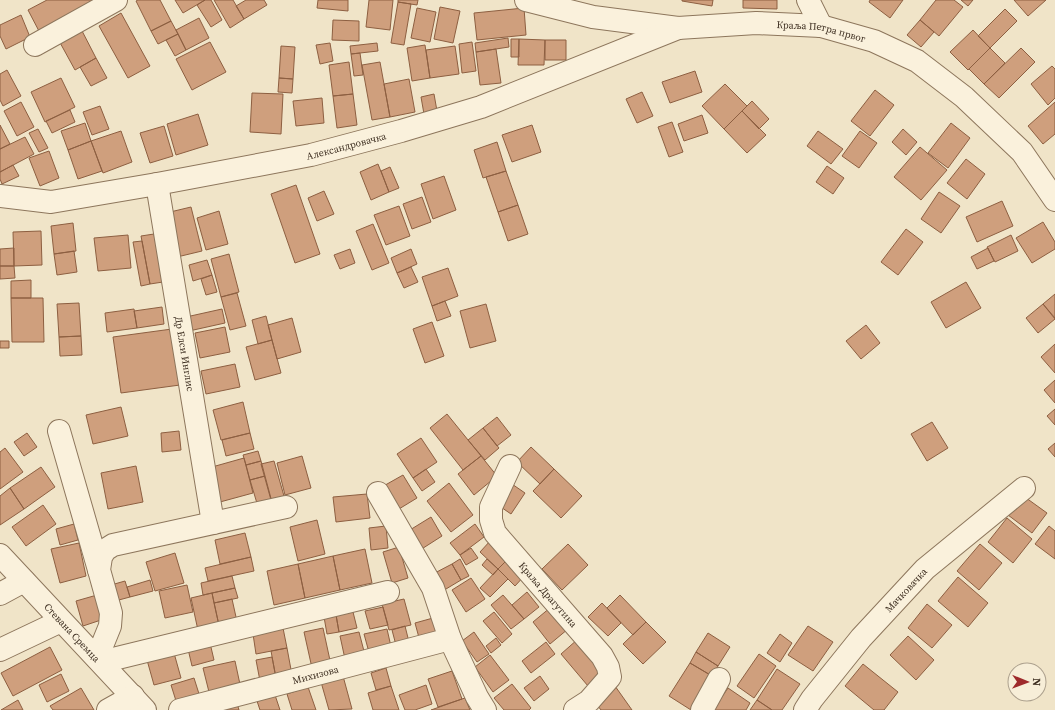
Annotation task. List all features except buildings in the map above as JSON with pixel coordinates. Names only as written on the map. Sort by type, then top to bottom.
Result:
[{"type":"street","points":[[36,45],[116,0]]},
{"type":"street","name":"Краља Петра првог","points":[[526,0],[593,17],[678,28],[756,24],[820,26],[874,41],[916,61],[964,97],[1022,152],[1055,200]]},
{"type":"street","points":[[808,0],[820,26]]},
{"type":"street","name":"Александровачка","points":[[0,196],[51,202],[157,184],[311,154],[401,131],[481,106],[678,28]]},
{"type":"street","name":"Др Елси Инглис","points":[[157,184],[213,523]]},
{"type":"street","points":[[59,431],[111,613],[110,626],[99,660]]},
{"type":"street","name":"Краља Драгутина","points":[[510,466],[491,507],[495,533],[602,656],[608,667],[610,677],[589,701],[575,710]]},
{"type":"street","name":"Мачковачка","points":[[805,710],[812,699],[861,638],[925,569],[1024,488]]},
{"type":"street","points":[[378,493],[433,588],[450,639],[477,697],[485,710]]},
{"type":"street","points":[[99,570],[101,556],[105,550],[113,545],[286,507]]},
{"type":"street","name":"Стевана Сремца","points":[[0,555],[139,703]]},
{"type":"street","points":[[0,594],[24,581]]},
{"type":"street","points":[[99,660],[388,592]]},
{"type":"street","points":[[0,650],[61,621]]},
{"type":"street","name":"Михизова","points":[[180,710],[450,639]]},
{"type":"street","points":[[702,710],[719,679]]},
{"type":"street","points":[[108,710],[139,703]]}]
